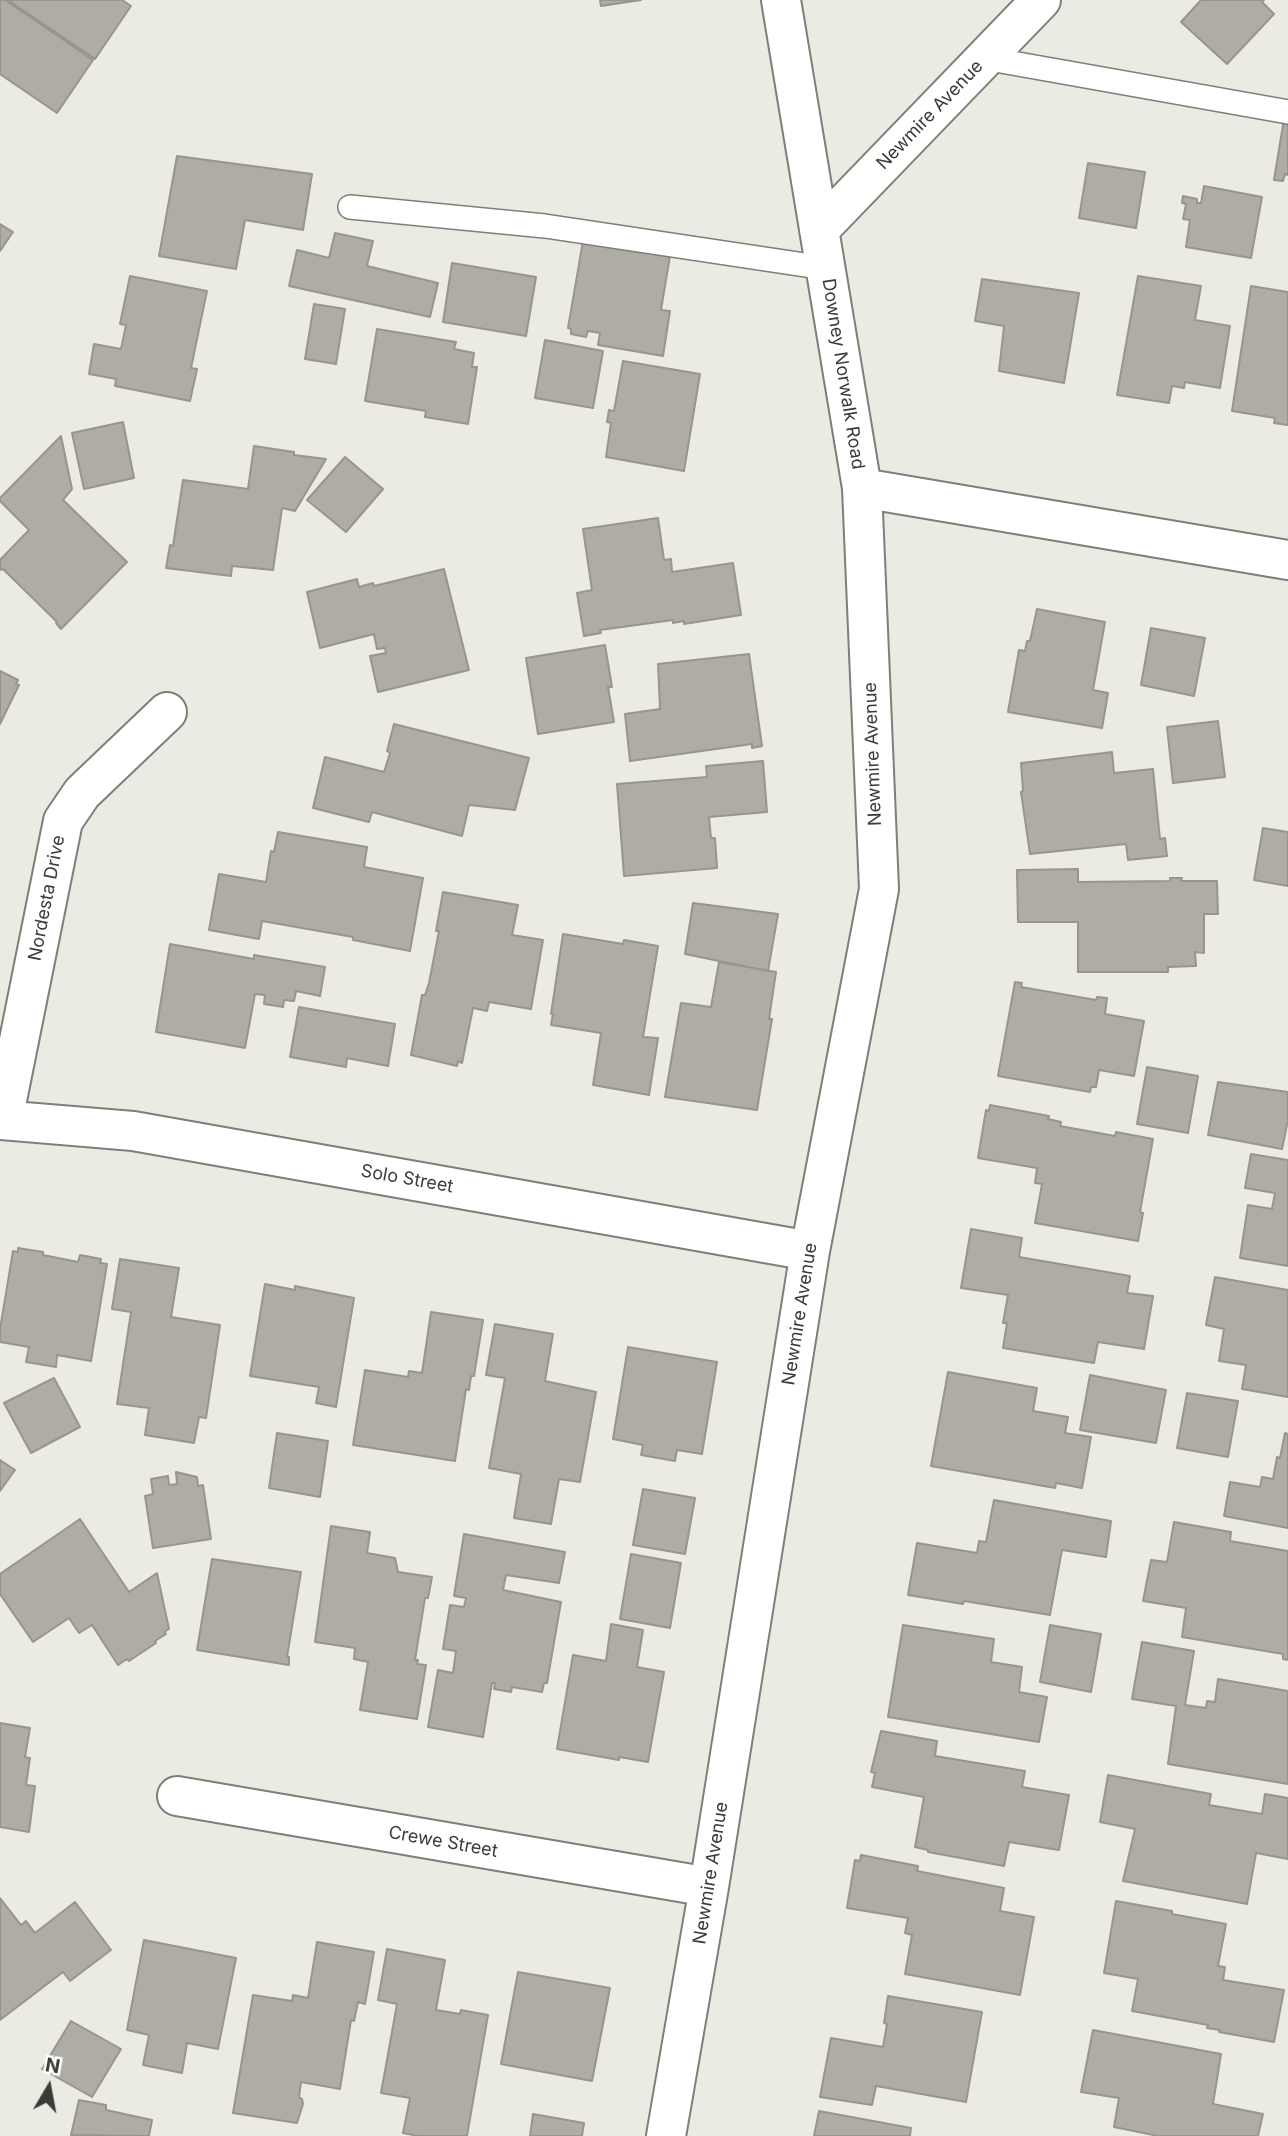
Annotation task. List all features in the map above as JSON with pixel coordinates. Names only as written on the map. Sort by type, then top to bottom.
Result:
[{"type":"street","name":"Downey Norwalk Road","points":[[780,0],[862,488],[1288,560]]},
{"type":"street","name":"Newmire Avenue","points":[[819,230],[1041,0]]},
{"type":"street","name":"Newmire Avenue","points":[[666,2136],[709,1887],[810,1251],[879,889],[862,488]]},
{"type":"street","name":"Nordesta Drive","points":[[1,1120],[63,821],[82,793],[167,712]]},
{"type":"street","name":"Solo Street","points":[[1,1120],[133,1131],[810,1251]]},
{"type":"street","name":"Crewe Street","points":[[177,1796],[709,1887]]},
{"type":"lane","points":[[984,58],[1288,113]]},
{"type":"lane","points":[[350,207],[545,226],[825,268]]},
{"type":"building","points":[[0,0],[5,0],[93,60],[57,113],[0,74]]},
{"type":"building","points":[[8,0],[122,0],[131,6],[95,59]]},
{"type":"building","points":[[600,0],[641,0],[601,6]]},
{"type":"building","points":[[1201,0],[1264,0],[1262,2],[1274,14],[1227,64],[1181,22]]},
{"type":"building","points":[[1284,119],[1288,120],[1288,175],[1285,174],[1283,181],[1274,180]]},
{"type":"building","points":[[177,156],[312,174],[303,230],[245,220],[236,269],[159,256]]},
{"type":"building","points":[[1088,163],[1145,172],[1136,228],[1079,218]]},
{"type":"building","points":[[1204,186],[1262,197],[1251,258],[1186,247],[1190,220],[1183,219],[1186,204],[1182,203],[1183,196],[1197,199],[1197,203],[1201,203]]},
{"type":"building","points":[[0,224],[13,232],[0,251]]},
{"type":"building","points":[[335,233],[373,241],[367,266],[438,283],[430,317],[289,286],[297,250],[329,258]]},
{"type":"building","points":[[583,241],[670,256],[661,310],[670,311],[663,356],[598,345],[600,333],[588,331],[586,337],[571,334],[571,329],[568,328]]},
{"type":"building","points":[[452,263],[536,277],[526,336],[443,322]]},
{"type":"building","points":[[130,276],[207,291],[191,368],[197,369],[190,401],[115,386],[116,379],[89,374],[94,344],[121,349],[126,325],[120,324]]},
{"type":"building","points":[[1138,276],[1201,286],[1195,320],[1230,326],[1220,388],[1185,382],[1184,388],[1172,386],[1169,403],[1117,395]]},
{"type":"building","points":[[982,279],[1079,293],[1064,383],[999,371],[1004,326],[975,321]]},
{"type":"building","points":[[1251,286],[1288,292],[1288,425],[1274,423],[1275,418],[1232,411]]},
{"type":"building","points":[[314,304],[345,309],[336,364],[305,359]]},
{"type":"building","points":[[377,329],[456,342],[454,349],[474,353],[472,367],[477,367],[468,424],[425,417],[426,411],[365,401]]},
{"type":"building","points":[[545,340],[603,351],[593,408],[535,398]]},
{"type":"building","points":[[623,361],[700,374],[684,471],[606,457],[611,423],[607,422],[609,410],[614,411]]},
{"type":"building","points":[[123,422],[134,478],[84,489],[72,433]]},
{"type":"building","points":[[61,436],[72,489],[63,500],[127,562],[61,629],[3,569],[0,570],[0,560],[29,530],[0,498]]},
{"type":"building","points":[[254,446],[326,459],[295,511],[282,508],[273,570],[232,566],[231,576],[166,568],[170,545],[173,546],[183,480],[248,489]]},
{"type":"building","points":[[345,457],[383,489],[346,532],[307,500]]},
{"type":"building","points":[[658,518],[664,560],[671,559],[672,572],[733,563],[741,615],[684,624],[684,621],[673,623],[673,620],[600,630],[601,633],[584,636],[577,593],[592,590],[583,529]]},
{"type":"building","points":[[444,569],[469,670],[378,692],[370,656],[386,653],[385,648],[377,649],[374,634],[320,648],[307,592],[357,579],[359,587],[373,583],[374,586]]},
{"type":"building","points":[[1037,609],[1105,622],[1093,690],[1108,693],[1102,728],[1008,712],[1019,650],[1025,651],[1027,641],[1030,641]]},
{"type":"building","points":[[1151,628],[1205,638],[1194,696],[1141,685]]},
{"type":"building","points":[[605,645],[614,722],[538,734],[526,658]]},
{"type":"building","points":[[749,654],[762,746],[752,748],[752,744],[630,761],[625,714],[660,709],[658,664]]},
{"type":"building","points":[[0,671],[18,680],[16,684],[19,685],[0,724]]},
{"type":"building","points":[[1218,721],[1225,777],[1173,783],[1167,727]]},
{"type":"building","points":[[394,724],[529,758],[515,810],[469,805],[462,836],[372,812],[369,822],[313,808],[325,757],[384,772]]},
{"type":"building","points":[[1112,752],[1114,773],[1153,769],[1160,839],[1165,838],[1167,856],[1128,860],[1126,844],[1030,854],[1021,792],[1021,763]]},
{"type":"building","points":[[763,761],[767,812],[709,817],[711,838],[715,838],[717,868],[624,876],[617,784],[707,777],[706,766]]},
{"type":"building","points":[[1263,828],[1288,832],[1288,886],[1254,880]]},
{"type":"building","points":[[278,832],[367,847],[364,867],[423,878],[410,951],[353,940],[353,937],[262,921],[259,939],[209,930],[219,874],[266,882],[271,851],[274,852]]},
{"type":"building","points":[[1078,869],[1078,882],[1170,881],[1170,878],[1182,878],[1181,881],[1217,881],[1218,914],[1204,914],[1204,953],[1195,952],[1196,966],[1168,967],[1168,972],[1078,972],[1078,922],[1018,922],[1017,870]]},
{"type":"building","points":[[443,892],[518,905],[512,935],[543,940],[531,1009],[489,1002],[487,1011],[473,1008],[462,1063],[458,1061],[457,1066],[411,1055],[422,995],[425,995],[429,983]]},
{"type":"building","points":[[693,903],[778,914],[768,971],[685,954]]},
{"type":"building","points":[[563,934],[623,944],[624,940],[658,946],[643,1037],[658,1038],[649,1095],[593,1085],[601,1033],[551,1025]]},
{"type":"building","points":[[170,944],[254,959],[254,955],[325,967],[320,996],[296,991],[294,1001],[284,1000],[283,1007],[264,1004],[265,995],[255,994],[245,1048],[156,1032]]},
{"type":"building","points":[[719,962],[776,972],[769,1019],[772,1019],[757,1110],[665,1097],[681,1003],[711,1007]]},
{"type":"building","points":[[1015,982],[1022,983],[1021,987],[1096,1000],[1097,997],[1107,998],[1105,1014],[1144,1021],[1134,1076],[1099,1070],[1096,1087],[1091,1087],[1090,1092],[998,1076]]},
{"type":"building","points":[[299,1007],[395,1024],[388,1066],[347,1058],[346,1067],[290,1057]]},
{"type":"building","points":[[1147,1067],[1198,1076],[1188,1133],[1137,1124]]},
{"type":"building","points":[[1218,1082],[1288,1092],[1288,1120],[1282,1149],[1208,1135]]},
{"type":"building","points":[[990,1105],[1049,1116],[1048,1119],[1061,1122],[1060,1126],[1115,1136],[1116,1132],[1153,1139],[1140,1212],[1143,1213],[1138,1241],[1035,1223],[1042,1184],[1035,1183],[1037,1168],[978,1158],[986,1110],[989,1111]]},
{"type":"building","points":[[1251,1154],[1288,1160],[1288,1266],[1240,1258],[1248,1205],[1272,1209],[1275,1193],[1245,1188]]},
{"type":"building","points":[[971,1229],[1022,1238],[1019,1257],[1130,1276],[1127,1293],[1153,1296],[1144,1349],[1098,1342],[1094,1363],[1003,1348],[1007,1323],[1003,1323],[1008,1295],[961,1288]]},
{"type":"building","points":[[18,1248],[78,1262],[80,1255],[101,1259],[100,1263],[107,1264],[91,1361],[57,1355],[56,1367],[26,1362],[29,1347],[0,1342],[13,1251],[18,1252]]},
{"type":"building","points":[[120,1259],[179,1268],[171,1317],[220,1325],[206,1418],[199,1417],[194,1443],[145,1435],[149,1408],[117,1404],[131,1312],[112,1309]]},
{"type":"building","points":[[1215,1277],[1288,1290],[1288,1397],[1242,1389],[1246,1365],[1219,1361],[1224,1329],[1206,1325]]},
{"type":"building","points":[[265,1284],[295,1290],[295,1286],[354,1298],[336,1407],[316,1403],[319,1387],[250,1376]]},
{"type":"building","points":[[431,1312],[483,1320],[474,1376],[471,1376],[469,1390],[466,1389],[455,1461],[353,1445],[365,1370],[408,1377],[409,1371],[422,1373]]},
{"type":"building","points":[[495,1324],[553,1334],[545,1381],[596,1392],[580,1482],[559,1479],[551,1524],[514,1518],[521,1474],[489,1468],[505,1378],[486,1375]]},
{"type":"building","points":[[628,1347],[717,1362],[702,1454],[677,1450],[675,1461],[641,1455],[643,1445],[613,1439]]},
{"type":"building","points":[[948,1372],[1037,1388],[1033,1411],[1068,1417],[1065,1433],[1091,1437],[1082,1488],[1056,1483],[1055,1488],[931,1466]]},
{"type":"building","points":[[1090,1375],[1166,1390],[1156,1443],[1080,1430]]},
{"type":"building","points":[[54,1378],[80,1427],[31,1453],[4,1403]]},
{"type":"building","points":[[1187,1393],[1238,1401],[1228,1457],[1177,1448]]},
{"type":"building","points":[[277,1433],[328,1441],[320,1497],[269,1488]]},
{"type":"building","points":[[1285,1433],[1288,1434],[1288,1528],[1224,1516],[1230,1482],[1260,1487],[1262,1477],[1273,1479]]},
{"type":"building","points":[[0,1460],[15,1470],[0,1491]]},
{"type":"building","points":[[176,1472],[197,1477],[198,1486],[203,1485],[211,1539],[153,1548],[145,1496],[153,1494],[151,1479],[168,1476],[169,1485],[177,1484]]},
{"type":"building","points":[[643,1489],[695,1498],[685,1554],[633,1545]]},
{"type":"building","points":[[994,1500],[1111,1521],[1106,1557],[1062,1550],[1050,1615],[908,1595],[917,1543],[977,1553],[979,1541],[986,1542]]},
{"type":"building","points":[[80,1519],[129,1592],[157,1573],[169,1629],[156,1643],[118,1665],[92,1625],[79,1633],[69,1618],[33,1642],[0,1594],[0,1574]]},
{"type":"building","points":[[1174,1522],[1231,1532],[1230,1541],[1288,1551],[1288,1660],[1283,1659],[1283,1654],[1182,1637],[1186,1608],[1143,1601],[1151,1560],[1167,1562]]},
{"type":"building","points":[[331,1526],[370,1532],[367,1553],[395,1558],[398,1572],[432,1577],[428,1598],[425,1598],[415,1660],[418,1660],[417,1664],[426,1665],[417,1719],[360,1710],[368,1662],[354,1659],[355,1648],[315,1642]]},
{"type":"building","points":[[464,1534],[565,1552],[559,1583],[506,1575],[503,1590],[561,1602],[547,1683],[544,1683],[542,1692],[512,1687],[511,1692],[494,1689],[495,1683],[492,1683],[483,1737],[428,1727],[438,1670],[453,1673],[456,1651],[443,1649],[450,1605],[464,1607],[466,1598],[454,1596]]},
{"type":"building","points":[[631,1554],[681,1563],[670,1628],[620,1619]]},
{"type":"building","points":[[212,1559],[301,1572],[287,1657],[289,1665],[197,1650]]},
{"type":"building","points":[[611,1624],[643,1630],[637,1667],[664,1672],[648,1762],[619,1757],[619,1760],[557,1749],[573,1655],[606,1661]]},
{"type":"building","points":[[903,1625],[994,1639],[991,1662],[1022,1667],[1019,1692],[1047,1697],[1039,1742],[888,1717]]},
{"type":"building","points":[[1050,1625],[1101,1634],[1091,1692],[1040,1682]]},
{"type":"building","points":[[1142,1642],[1194,1651],[1185,1705],[1206,1708],[1207,1701],[1215,1702],[1218,1679],[1288,1691],[1288,1784],[1168,1764],[1176,1706],[1132,1699]]},
{"type":"building","points":[[0,1723],[30,1728],[25,1757],[30,1758],[26,1785],[35,1786],[29,1832],[0,1827]]},
{"type":"building","points":[[881,1731],[937,1741],[935,1756],[1025,1771],[1022,1787],[1069,1795],[1059,1850],[1009,1842],[1004,1866],[928,1852],[915,1847],[924,1797],[872,1787],[875,1773],[871,1772]]},
{"type":"building","points":[[1108,1775],[1211,1794],[1209,1805],[1262,1814],[1265,1794],[1288,1798],[1288,1859],[1256,1853],[1247,1904],[1123,1881],[1135,1829],[1100,1822]]},
{"type":"building","points":[[861,1855],[918,1866],[917,1871],[1004,1888],[1000,1911],[1034,1917],[1020,1995],[905,1974],[912,1935],[905,1933],[908,1918],[847,1908],[855,1860],[860,1861]]},
{"type":"building","points":[[0,1898],[21,1925],[26,1921],[35,1933],[75,1902],[111,1950],[70,1981],[63,1972],[0,2020]]},
{"type":"building","points":[[1116,1901],[1226,1924],[1218,1966],[1225,1967],[1223,1980],[1284,1990],[1274,2042],[1219,2032],[1220,2030],[1207,2028],[1208,2025],[1132,2011],[1138,1979],[1104,1973]]},
{"type":"building","points":[[144,1940],[236,1958],[218,2049],[187,2043],[182,2073],[143,2065],[149,2035],[127,2030]]},
{"type":"building","points":[[317,1942],[374,1952],[365,2004],[358,2002],[354,2021],[351,2020],[340,2089],[301,2082],[299,2097],[303,2104],[297,2123],[233,2113],[253,1995],[292,2001],[293,1995],[308,1998]]},
{"type":"building","points":[[387,1949],[445,1960],[436,2010],[460,2014],[461,2010],[488,2015],[467,2136],[418,2136],[403,2133],[410,2098],[381,2093],[397,2004],[378,2000]]},
{"type":"building","points":[[518,1972],[610,1988],[592,2081],[501,2064]]},
{"type":"building","points":[[888,1996],[982,2012],[966,2102],[876,2086],[872,2105],[820,2097],[831,2038],[883,2047]]},
{"type":"building","points":[[71,2021],[121,2049],[92,2097],[42,2069]]},
{"type":"building","points":[[1093,2030],[1221,2054],[1213,2104],[1263,2114],[1258,2136],[1158,2136],[1114,2127],[1119,2098],[1081,2092]]},
{"type":"building","points":[[79,2100],[106,2105],[106,2110],[152,2120],[149,2136],[71,2135]]},
{"type":"building","points":[[819,2111],[911,2128],[910,2136],[814,2136]]},
{"type":"building","points":[[533,2114],[584,2123],[582,2136],[530,2136]]}]
